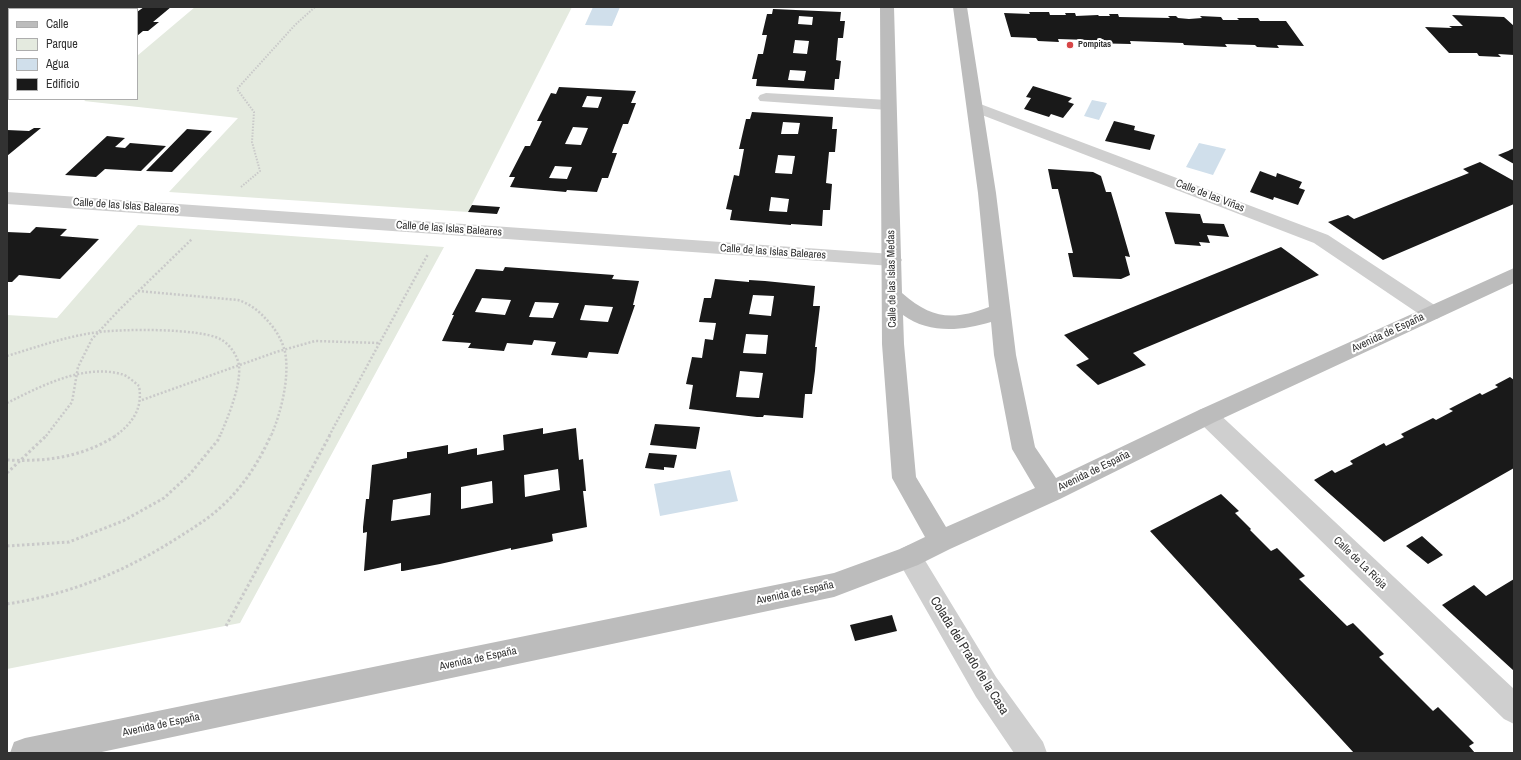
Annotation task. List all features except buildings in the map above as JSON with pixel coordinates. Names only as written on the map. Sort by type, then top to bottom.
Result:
[{"type":"street","name":"Calle de las Islas Medas","points":[[887,7],[893,344],[904,478],[941,541]]},
{"type":"street","points":[[960,7],[987,194],[1005,355],[1024,449],[1051,492]]},
{"type":"street","points":[[766,98],[888,104]]},
{"type":"street","name":"Calle de las Viñas","points":[[975,107],[1321,238],[1432,313]]},
{"type":"street","name":"Calle de las Islas Baleares","points":[[7,198],[892,260]]},
{"type":"street","name":"Avenida de España","points":[[25,753],[834,585],[909,558],[941,541],[1051,492],[1207,416],[1514,275]]},
{"type":"street","points":[[892,295],[918,315],[941,322],[964,321],[1000,312]]},
{"type":"street","name":"Calle de La Rioja","points":[[1207,416],[1514,709]]},
{"type":"street","name":"Colada del Prado de la Casa","points":[[909,558],[986,687],[1032,753]]},
{"type":"path","points":[[237,191],[260,171],[252,142],[254,112],[237,88],[294,25],[315,7]]},
{"type":"path","points":[[7,473],[46,436],[72,402],[78,367],[92,340],[138,291],[195,235]]},
{"type":"path","points":[[226,626],[428,254]]},
{"type":"path","points":[[7,604],[41,598],[80,587],[120,571],[157,552],[226,502],[249,473],[267,444],[276,423],[284,392],[284,350],[276,331],[265,317],[243,301],[199,295],[138,291]]},
{"type":"path","points":[[7,357],[59,340],[99,332],[139,330],[195,333],[220,339],[232,349],[239,365],[237,385],[230,414],[218,440],[190,474],[164,498],[123,521],[69,542],[7,546]]},
{"type":"path","points":[[142,400],[239,365],[315,341],[380,343]]},
{"type":"path","points":[[7,403],[34,390],[98,371],[123,374],[139,386],[142,400],[139,410],[123,430],[104,444],[78,454],[56,458],[20,461],[7,460]]},
{"type":"green space","points":[[195,7],[572,7],[468,212],[169,192],[238,118],[84,101],[138,100],[138,55]]},
{"type":"green space","points":[[138,225],[444,247],[240,623],[7,669],[7,315],[57,318]]},
{"type":"water","points":[[593,7],[620,7],[612,26],[585,25]]},
{"type":"water","points":[[1092,100],[1107,103],[1099,120],[1084,116]]},
{"type":"water","points":[[1199,143],[1226,149],[1213,175],[1186,167]]},
{"type":"water","points":[[730,470],[738,501],[660,516],[654,484]]},
{"type":"place","name":"Pompitas","points":[[1070,45]]}]
